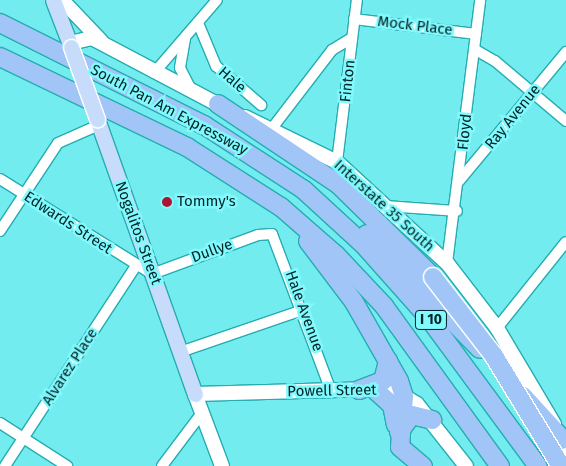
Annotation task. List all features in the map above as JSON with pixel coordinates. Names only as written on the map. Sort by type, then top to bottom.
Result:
[{"type":"highway","name":"South Pan Am Expressway","points":[[0,23],[204,125],[304,190],[363,244],[428,317],[538,466]]},
{"type":"highway","name":"South Pan Am Expressway","points":[[0,57],[193,151],[281,207],[336,255],[384,306],[500,466]]},
{"type":"highway","points":[[218,104],[338,184],[433,277],[494,356],[561,466]]},
{"type":"highway","points":[[304,190],[359,226],[396,259],[565,440]]},
{"type":"highway","points":[[281,207],[345,288],[388,361],[404,396],[398,437]]},
{"type":"highway","points":[[388,361],[383,381],[367,390],[392,405],[398,437],[404,452],[423,466]]},
{"type":"highway","points":[[398,437],[412,415],[432,420]]},
{"type":"main road","name":"Nogalitos Street","points":[[53,0],[222,466]]},
{"type":"main road","name":"Interstate 35 South","points":[[62,0],[103,43]]},
{"type":"main road","name":"Interstate 35 South","points":[[70,45],[92,38],[154,72],[218,104],[273,127],[337,162],[447,263],[497,328],[565,440],[566,461]]},
{"type":"main road","name":"Powell Street","points":[[195,394],[367,390],[404,396],[432,420],[466,466]]},
{"type":"street","points":[[154,72],[217,0]]},
{"type":"street","name":"Finton","points":[[337,162],[357,0]]},
{"type":"street","name":"Floyd","points":[[447,263],[460,181],[480,0]]},
{"type":"street","name":"Mock Place","points":[[354,19],[476,34]]},
{"type":"street","name":"Hale","points":[[198,23],[216,66],[261,105]]},
{"type":"street","points":[[186,36],[180,68],[192,91]]},
{"type":"street","points":[[273,127],[332,50],[352,38]]},
{"type":"street","points":[[474,49],[495,61],[566,121]]},
{"type":"street","name":"Ray Avenue","points":[[460,181],[566,52]]},
{"type":"street","points":[[0,231],[58,143],[98,122]]},
{"type":"street","name":"Edwards Street","points":[[0,179],[136,267],[152,274]]},
{"type":"street","points":[[387,206],[456,211]]},
{"type":"street","name":"Dullye","points":[[152,274],[258,235],[272,234]]},
{"type":"street","name":"Hale Avenue","points":[[272,234],[332,391]]},
{"type":"street","points":[[497,328],[566,242]]},
{"type":"street","name":"Alvarez Place","points":[[5,466],[136,267]]},
{"type":"street","points":[[180,352],[302,310]]},
{"type":"street","points":[[162,466],[202,413]]},
{"type":"street","points":[[0,423],[67,466]]},
{"type":"place","name":"Tommy's","points":[[167,202]]}]
